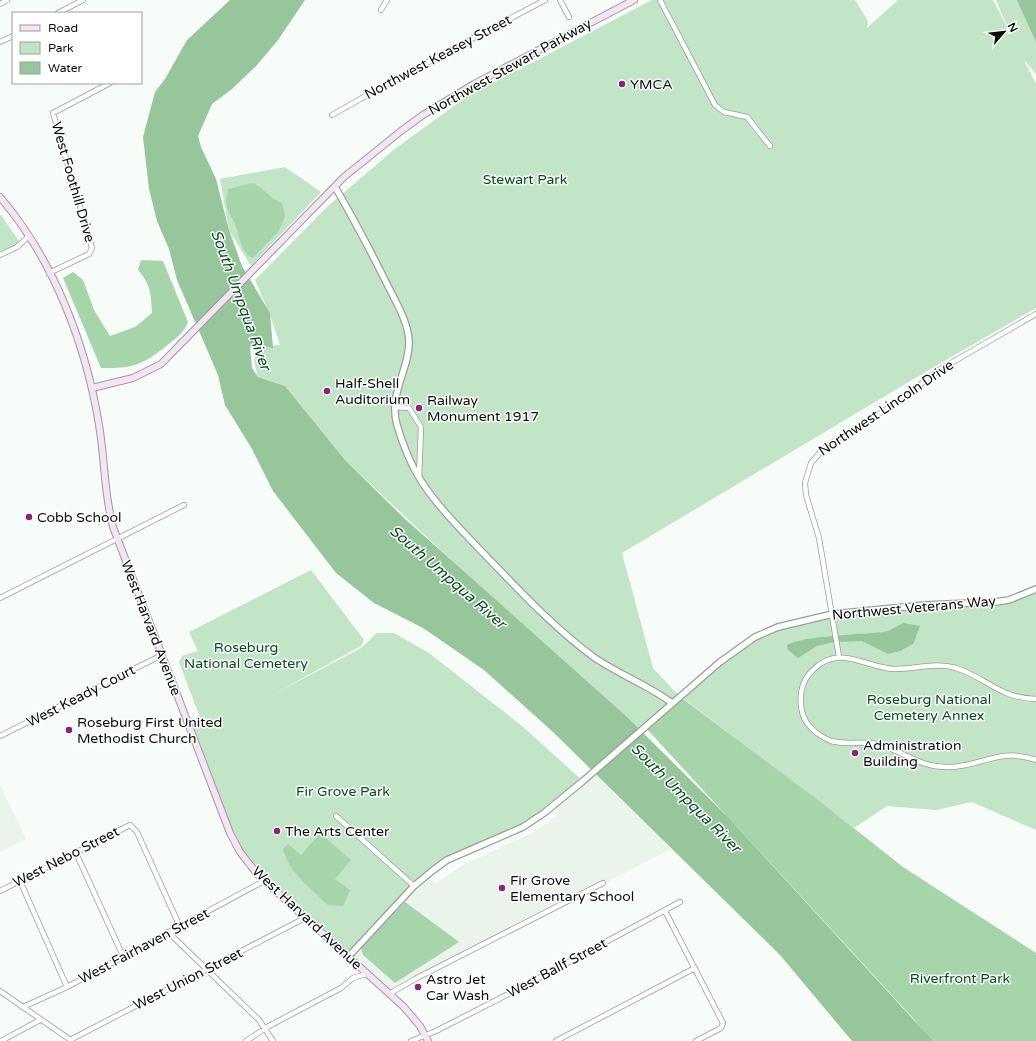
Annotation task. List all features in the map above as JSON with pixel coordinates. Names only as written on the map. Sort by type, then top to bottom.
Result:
[{"type":"main road","name":"Northwest Stewart Parkway","points":[[92,388],[144,373],[168,359],[335,187],[374,152],[440,104],[490,75],[634,0]]},
{"type":"main road","name":"West Harvard Avenue","points":[[0,197],[28,237],[49,273],[76,332],[92,388],[100,428],[107,502],[117,539],[230,833],[245,859],[264,882],[410,1013],[427,1038]]},
{"type":"street","points":[[0,4],[7,0]]},
{"type":"street","points":[[60,12],[83,0]]},
{"type":"street","points":[[381,10],[387,0]]},
{"type":"street","name":"Northwest Keasey Street","points":[[332,115],[385,85],[545,0]]},
{"type":"street","points":[[560,0],[569,17]]},
{"type":"street","points":[[660,0],[715,105],[724,112],[747,117],[770,146]]},
{"type":"street","points":[[0,42],[12,36]]},
{"type":"street","name":"West Foothill Drive","points":[[49,273],[89,254],[92,248],[53,114],[108,84]]},
{"type":"street","points":[[335,187],[357,223],[398,307],[408,331],[409,342],[407,353],[395,396],[396,424],[420,479],[467,536],[554,625],[595,658],[626,677],[656,692],[672,703]]},
{"type":"street","points":[[0,255],[16,247],[28,237]]},
{"type":"street","name":"Northwest Lincoln Drive","points":[[839,657],[833,614],[819,538],[806,495],[808,472],[815,457],[830,444],[904,398],[939,370],[1036,314]]},
{"type":"street","points":[[395,406],[409,408],[420,427],[420,479]]},
{"type":"street","points":[[0,598],[184,505]]},
{"type":"street","name":"Northwest Veterans Way","points":[[348,956],[414,886],[447,860],[523,827],[555,804],[720,662],[755,637],[778,626],[833,614],[925,605],[995,602],[1009,600],[1036,589]]},
{"type":"street","name":"West Keady Court","points":[[0,736],[162,656]]},
{"type":"street","points":[[1036,699],[1024,699],[1000,692],[973,675],[946,666],[924,665],[890,669],[847,657],[839,657],[824,662],[812,671],[803,684],[801,692],[802,709],[805,720],[823,737],[835,742],[877,744],[916,761],[943,767],[960,766],[1002,756],[1019,756],[1036,760]]},
{"type":"street","points":[[336,816],[414,886]]},
{"type":"street","name":"West Nebo Street","points":[[0,891],[126,827],[133,827],[137,832],[180,927]]},
{"type":"street","points":[[76,853],[123,956]]},
{"type":"street","points":[[20,881],[67,987]]},
{"type":"street","name":"West Fairhaven Street","points":[[23,1007],[67,987],[264,882]]},
{"type":"street","points":[[390,994],[415,979],[603,883]]},
{"type":"street","name":"West Ballf Street","points":[[412,1041],[427,1038],[680,902]]},
{"type":"street","points":[[665,911],[723,1025],[721,1028],[696,1041]]},
{"type":"street","name":"West Union Street","points":[[71,1040],[305,918]]},
{"type":"street","points":[[168,932],[255,1016],[273,1041]]},
{"type":"street","points":[[556,1041],[695,968]]},
{"type":"street","points":[[246,1041],[265,1028],[341,988],[353,978],[366,974]]},
{"type":"street","points":[[0,991],[71,1040]]},
{"type":"street","points":[[1,1041],[40,1020]]},
{"type":"shaded area","name":"Fir Grove Elementary School","points":[[593,772],[671,849],[389,994],[348,957],[425,876],[436,883],[465,864],[534,832],[558,815],[555,804]]},
{"type":"shaded area","points":[[0,785],[26,839],[0,852]]},
{"type":"green space","points":[[652,0],[855,0],[868,21],[867,28],[898,0],[993,0],[1010,33],[996,0],[1036,0],[1036,74],[1024,60],[1036,84],[1036,308],[927,371],[622,553],[653,668],[679,696],[745,644],[778,627],[833,614],[995,602],[1036,591],[1036,830],[972,802],[936,810],[887,806],[854,828],[680,696],[619,749],[466,574],[345,460],[285,386],[258,377],[254,361],[257,346],[280,345],[270,315],[255,280],[327,207],[396,148],[468,96]]},
{"type":"green space","points":[[285,167],[321,192],[251,266],[229,230],[220,179]]},
{"type":"green space","points":[[253,183],[274,199],[282,203],[285,216],[279,231],[253,258],[245,252],[241,244],[226,201],[228,189]]},
{"type":"green space","points":[[0,215],[21,244],[0,255]]},
{"type":"green space","points":[[141,260],[163,261],[188,322],[185,329],[178,336],[153,356],[138,364],[122,367],[101,368],[63,278],[73,272],[83,280],[94,310],[110,336],[135,327],[152,313],[150,290],[146,280],[138,270]]},
{"type":"green space","name":"Fir Grove Park","points":[[311,570],[364,640],[361,646],[274,694],[361,648],[377,633],[394,633],[429,653],[522,726],[583,781],[523,827],[438,866],[425,876],[348,957],[284,900],[240,852],[189,727],[201,720],[179,662],[182,656],[198,651],[189,632]]},
{"type":"green space","name":"Riverfront Park","points":[[679,696],[822,803],[903,867],[1036,953],[1036,1041],[931,1041],[912,1017],[645,727]]},
{"type":"green space","points":[[320,833],[351,860],[335,879],[350,890],[343,906],[328,905],[308,887],[290,866],[283,849],[288,844],[301,855]]},
{"type":"green space","points":[[405,902],[459,942],[395,983],[363,955],[361,948]]},
{"type":"water","name":"South Umpqua River","points":[[230,0],[305,0],[278,40],[257,65],[232,89],[212,104],[198,136],[201,147],[216,179],[229,230],[242,266],[270,313],[273,348],[261,345],[250,347],[252,368],[258,377],[285,386],[345,460],[404,518],[627,717],[727,816],[933,1041],[852,1041],[780,955],[554,733],[484,670],[423,628],[374,603],[336,573],[273,491],[252,449],[225,405],[218,375],[177,280],[169,249],[157,221],[149,189],[143,137],[155,92],[165,79],[187,40]]},
{"type":"water","points":[[1017,0],[1036,0],[1036,42]]},
{"type":"water","points":[[904,623],[920,626],[913,644],[900,651],[888,654],[862,641],[835,642],[817,646],[798,658],[788,650],[787,646],[792,643],[816,638],[884,632]]},
{"type":"place","name":"YMCA","points":[[622,84]]},
{"type":"place","name":"Half-Shell Auditorium","points":[[327,391]]},
{"type":"place","name":"Railway Monument 1917","points":[[419,408]]},
{"type":"place","name":"Cobb School","points":[[29,517]]},
{"type":"place","name":"Roseburg First United Methodist Church","points":[[69,730]]},
{"type":"place","name":"Administration Building","points":[[855,753]]},
{"type":"place","name":"The Arts Center","points":[[277,831]]},
{"type":"place","name":"Fir Grove Elementary School","points":[[502,888]]},
{"type":"place","name":"Astro Jet Car Wash","points":[[418,987]]},
{"type":"park label","name":"Stewart Park","points":[[525,179]]},
{"type":"park label","name":"Roseburg National Cemetery","points":[[246,656]]},
{"type":"park label","name":"Roseburg National Cemetery Annex","points":[[929,708]]}]
